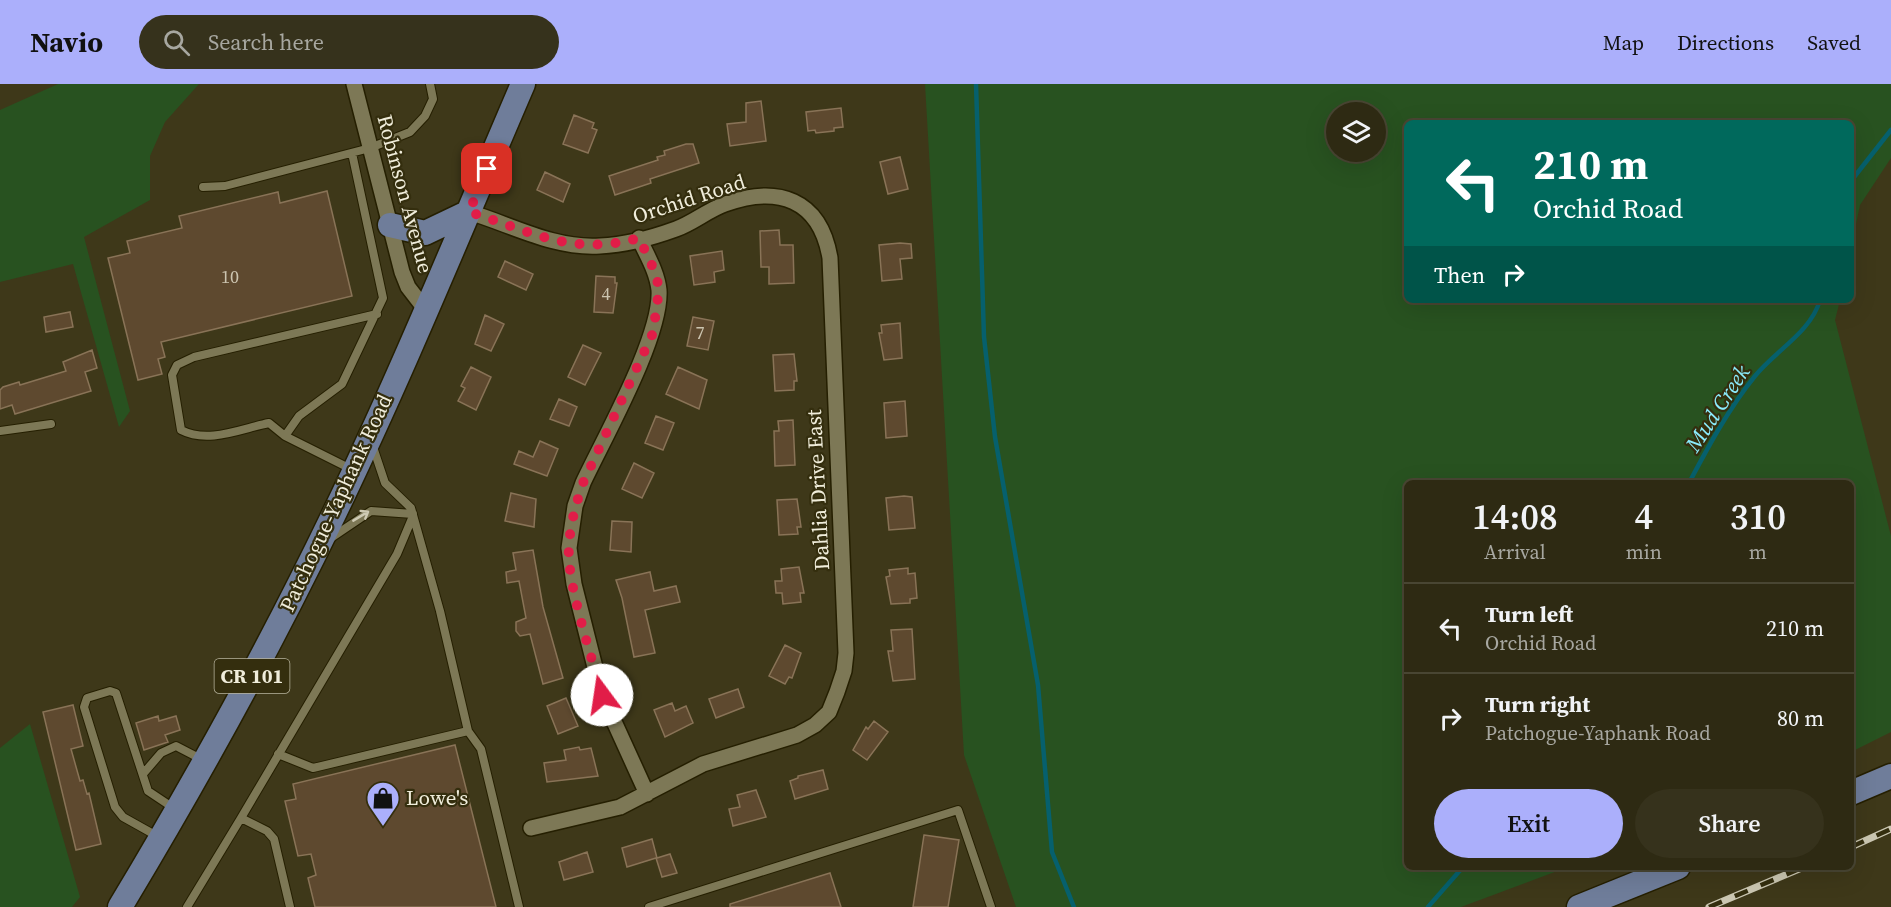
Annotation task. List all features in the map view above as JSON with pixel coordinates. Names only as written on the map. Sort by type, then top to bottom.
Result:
[{"type":"main road","name":"Patchogue-Yaphank Road","points":[[120,907],[206,762],[318,548],[469,212],[523,84]]},
{"type":"main road","points":[[390,225],[425,233],[469,212]]},
{"type":"main road","points":[[1854,792],[1891,776]]},
{"type":"main road","points":[[1579,907],[1671,870]]},
{"type":"street","name":"Robinson Avenue","points":[[354,84],[402,272],[408,287],[425,309]]},
{"type":"street","name":"Orchid Road","points":[[469,212],[564,244],[600,246],[676,229],[723,205],[752,196],[784,199],[806,207],[819,222],[827,239],[831,286]]},
{"type":"street","points":[[639,238],[656,274],[659,290],[653,333],[583,483],[575,506],[569,548],[574,584],[602,695],[646,794]]},
{"type":"street","name":"Dahlia Drive East","points":[[531,828],[620,807],[703,764],[797,735],[815,725],[829,712],[844,671],[846,653],[831,286]]},
{"type":"lane","points":[[203,187],[225,186],[352,153],[410,132],[425,116],[433,99],[430,84]]},
{"type":"lane","points":[[285,436],[299,416],[342,384],[383,298],[352,153]]},
{"type":"lane","points":[[354,471],[285,436],[269,423],[211,436],[194,437],[181,430],[172,375],[177,365],[194,357],[377,314]]},
{"type":"lane","points":[[0,431],[27,430],[51,424]]},
{"type":"lane","points":[[369,437],[385,483],[411,508],[413,514],[440,611],[468,731],[482,749],[519,907]]},
{"type":"lane","points":[[318,548],[365,513],[380,510],[413,514]]},
{"type":"lane","points":[[187,907],[397,554],[413,514]]},
{"type":"lane","points":[[161,838],[123,817],[115,807],[84,707],[87,698],[110,691],[116,693],[151,794],[178,810]]},
{"type":"lane","points":[[278,754],[313,768],[468,731]]},
{"type":"lane","points":[[143,774],[161,753],[176,746],[206,762]]},
{"type":"lane","points":[[650,907],[958,810],[991,907]]},
{"type":"lane","points":[[241,818],[267,831],[274,839],[290,907]]},
{"type":"green space","points":[[58,84],[199,84],[165,122],[150,156],[150,200],[84,237],[130,411],[119,427],[73,264],[0,282],[0,110]]},
{"type":"green space","points":[[925,84],[1891,84],[1891,158],[1860,205],[1854,234],[1854,120],[1404,120],[1404,303],[1839,303],[1835,320],[1891,536],[1891,732],[1854,750],[1854,480],[1404,480],[1404,870],[1560,870],[1461,907],[1016,907],[964,755]]},
{"type":"green space","points":[[30,724],[80,897],[72,907],[0,907],[0,748]]},
{"type":"building","points":[[761,101],[766,141],[730,146],[727,124],[746,122],[746,103]]},
{"type":"building","points":[[841,108],[843,127],[834,128],[834,131],[816,133],[815,130],[808,131],[806,112]]},
{"type":"building","points":[[574,115],[594,123],[592,128],[597,130],[588,153],[563,144]]},
{"type":"building","points":[[693,144],[699,163],[650,179],[651,183],[615,195],[609,176],[658,160],[657,157],[665,155],[664,151]]},
{"type":"building","points":[[900,157],[908,189],[888,194],[880,162]]},
{"type":"building","points":[[545,172],[570,184],[563,202],[537,190]]},
{"type":"building","points":[[327,191],[352,296],[161,342],[165,357],[158,359],[162,374],[138,380],[108,258],[130,253],[127,241],[182,228],[179,216],[278,192],[280,203]]},
{"type":"building","points":[[779,230],[780,245],[793,245],[794,283],[769,284],[769,267],[761,267],[760,231]]},
{"type":"building","points":[[911,244],[912,258],[900,259],[902,279],[882,281],[879,245]]},
{"type":"building","points":[[722,251],[724,270],[714,272],[715,282],[694,285],[690,256]]},
{"type":"building","points":[[505,261],[533,274],[526,290],[498,277]]},
{"type":"building","points":[[596,276],[615,277],[615,283],[617,283],[613,313],[594,312]]},
{"type":"building","points":[[70,312],[73,327],[46,332],[44,317]]},
{"type":"building","points":[[485,315],[504,324],[491,351],[475,344]]},
{"type":"building","points":[[693,317],[714,321],[708,350],[687,346]]},
{"type":"building","points":[[900,323],[902,358],[884,360],[879,333],[882,333],[881,325]]},
{"type":"building","points":[[583,345],[601,353],[585,385],[568,377]]},
{"type":"building","points":[[92,350],[97,368],[85,372],[91,391],[15,414],[12,405],[0,409],[0,390],[3,387],[19,382],[20,385],[66,371],[63,362]]},
{"type":"building","points":[[794,354],[797,381],[794,381],[794,390],[775,391],[773,355]]},
{"type":"building","points":[[471,367],[491,377],[476,410],[458,401],[465,388],[461,386]]},
{"type":"building","points":[[678,367],[707,380],[699,409],[666,394]]},
{"type":"building","points":[[559,399],[577,407],[569,426],[550,419]]},
{"type":"building","points":[[905,401],[907,436],[886,438],[884,403]]},
{"type":"building","points":[[656,416],[674,423],[663,450],[645,443]]},
{"type":"building","points":[[793,420],[795,465],[775,466],[774,431],[779,431],[778,421]]},
{"type":"building","points":[[540,441],[558,449],[547,476],[514,464],[519,451],[533,457]]},
{"type":"building","points":[[634,463],[654,473],[642,498],[622,489]]},
{"type":"building","points":[[511,493],[536,499],[534,527],[505,521]]},
{"type":"building","points":[[912,497],[915,528],[889,530],[886,498]]},
{"type":"building","points":[[797,499],[801,527],[797,527],[798,534],[779,535],[777,500]]},
{"type":"building","points":[[612,521],[632,522],[631,552],[610,550]]},
{"type":"building","points":[[533,550],[543,607],[563,678],[543,684],[530,634],[520,636],[516,631],[516,622],[526,618],[519,581],[507,583],[506,572],[516,570],[513,553]]},
{"type":"building","points":[[799,567],[804,593],[800,593],[801,602],[783,604],[782,593],[776,593],[775,581],[782,581],[781,569]]},
{"type":"building","points":[[908,568],[908,574],[915,573],[917,598],[910,599],[910,603],[891,604],[886,577],[890,576],[889,570]]},
{"type":"building","points":[[650,572],[654,591],[676,586],[680,602],[645,610],[655,653],[634,657],[616,580]]},
{"type":"building","points":[[912,629],[915,679],[893,681],[888,651],[893,651],[891,630]]},
{"type":"building","points":[[785,645],[801,653],[792,678],[789,677],[785,684],[769,676]]},
{"type":"building","points":[[738,689],[744,707],[716,718],[709,699]]},
{"type":"building","points":[[566,698],[578,726],[558,734],[547,706]]},
{"type":"building","points":[[672,703],[675,711],[686,706],[693,723],[665,737],[654,710]]},
{"type":"building","points":[[73,705],[83,746],[71,749],[80,781],[83,780],[87,794],[89,793],[101,844],[76,850],[43,712]]},
{"type":"building","points":[[158,716],[159,721],[176,716],[180,730],[165,735],[168,742],[144,750],[136,723]]},
{"type":"building","points":[[874,721],[888,732],[867,760],[853,750],[866,727],[868,729]]},
{"type":"building","name":"Lowe's","points":[[455,745],[496,907],[315,907],[308,878],[316,875],[311,854],[298,856],[285,801],[296,799],[293,784]]},
{"type":"building","points":[[579,747],[580,750],[591,748],[598,776],[547,782],[544,763],[566,760],[564,750]]},
{"type":"building","points":[[823,770],[828,789],[795,799],[790,781],[798,776]]},
{"type":"building","points":[[756,790],[766,817],[733,826],[729,809],[740,807],[737,795]]},
{"type":"building","points":[[924,835],[959,840],[948,907],[913,907]]},
{"type":"building","points":[[652,839],[657,858],[670,854],[677,873],[662,877],[656,858],[627,867],[622,848]]},
{"type":"building","points":[[587,852],[593,872],[564,880],[559,862]]},
{"type":"building","points":[[830,873],[841,907],[730,907],[730,904]]},
{"type":"waterway","points":[[976,84],[984,337],[995,437],[1038,685],[1052,852],[1074,907]]},
{"type":"waterway","name":"Mud Creek","points":[[1854,177],[1891,130]]},
{"type":"waterway","name":"Mud Creek","points":[[1691,480],[1719,428],[1745,388],[1763,367],[1801,332],[1819,303]]},
{"type":"waterway","name":"Mud Creek","points":[[1428,907],[1460,870]]},
{"type":"railway","points":[[1854,846],[1891,829]]},
{"type":"railway","points":[[1709,907],[1797,870]]},
{"type":"place","name":"Lowe's","points":[[383,827]]},
{"type":"route","points":[[487,169],[469,212],[543,239],[564,244],[600,246],[639,238],[656,274],[659,290],[653,333],[583,483],[575,506],[569,548],[574,584],[602,695]]}]
